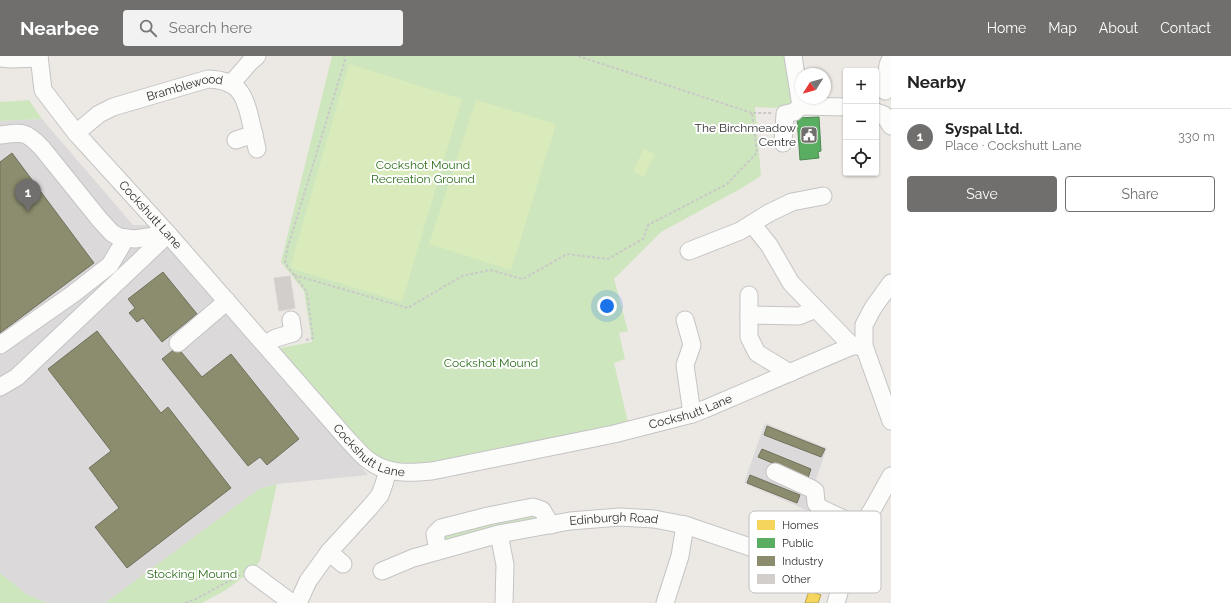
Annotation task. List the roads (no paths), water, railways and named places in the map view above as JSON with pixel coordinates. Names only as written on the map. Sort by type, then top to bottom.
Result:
[{"type":"street","points":[[231,84],[257,56]]},
{"type":"street","points":[[793,56],[801,106]]},
{"type":"street","points":[[0,58],[10,60],[39,57]]},
{"type":"street","name":"Cockshutt Lane","points":[[39,57],[43,90],[76,133],[168,234],[348,440],[368,460],[388,470],[401,473],[432,471],[614,434],[692,414],[858,346]]},
{"type":"street","points":[[885,91],[890,61]]},
{"type":"street","name":"Bramblewood","points":[[76,133],[99,114],[113,107],[208,79],[220,80],[231,84],[239,90],[246,103],[255,142],[236,140]]},
{"type":"street","points":[[783,143],[785,114],[794,112],[801,106],[838,110]]},
{"type":"street","points":[[879,113],[884,115],[891,126]]},
{"type":"street","points":[[0,135],[16,133],[25,134],[32,137],[112,233],[119,237],[126,238],[168,234]]},
{"type":"street","points":[[689,251],[740,231],[769,212],[792,202],[823,196]]},
{"type":"street","points":[[752,224],[769,245],[791,283],[816,309],[858,346],[891,421]]},
{"type":"street","points":[[0,387],[17,377],[168,234]]},
{"type":"street","points":[[0,345],[73,294],[110,265],[126,238]]},
{"type":"street","points":[[858,346],[864,325],[873,308],[891,283]]},
{"type":"street","points":[[749,295],[748,337],[757,353],[790,373]]},
{"type":"street","points":[[178,343],[227,301]]},
{"type":"street","points":[[749,315],[799,316],[816,309]]},
{"type":"street","points":[[265,344],[276,338],[293,333],[291,320]]},
{"type":"street","points":[[685,320],[692,345],[685,365],[692,414]]},
{"type":"street","points":[[298,603],[308,581],[329,552],[380,495],[388,470]]},
{"type":"street","points":[[775,472],[812,489],[815,492],[816,503],[820,508],[826,511]]},
{"type":"street","points":[[871,511],[891,476]]},
{"type":"street","points":[[438,551],[435,534],[441,528],[488,516],[533,507],[542,510],[550,525]]},
{"type":"street","name":"Edinburgh Road","points":[[382,571],[413,558],[499,534],[570,521],[620,517],[654,519],[685,525],[749,547]]},
{"type":"street","points":[[665,603],[680,556],[685,525]]},
{"type":"street","points":[[499,534],[505,565],[504,603]]},
{"type":"street","points":[[329,552],[343,564]]},
{"type":"street","points":[[253,574],[292,603]]},
{"type":"street","points":[[836,603],[839,593]]},
{"type":"place","name":"The Birchmeadow Centre","points":[[809,135]]},
{"type":"place","name":"Syspal Ltd.","points":[[28,212]]},
{"type":"park label","name":"Cockshot Mound Recreation Ground","points":[[423,172]]},
{"type":"park label","name":"Cockshot Mound","points":[[491,363]]},
{"type":"park label","name":"Stocking Mound","points":[[192,574]]}]
